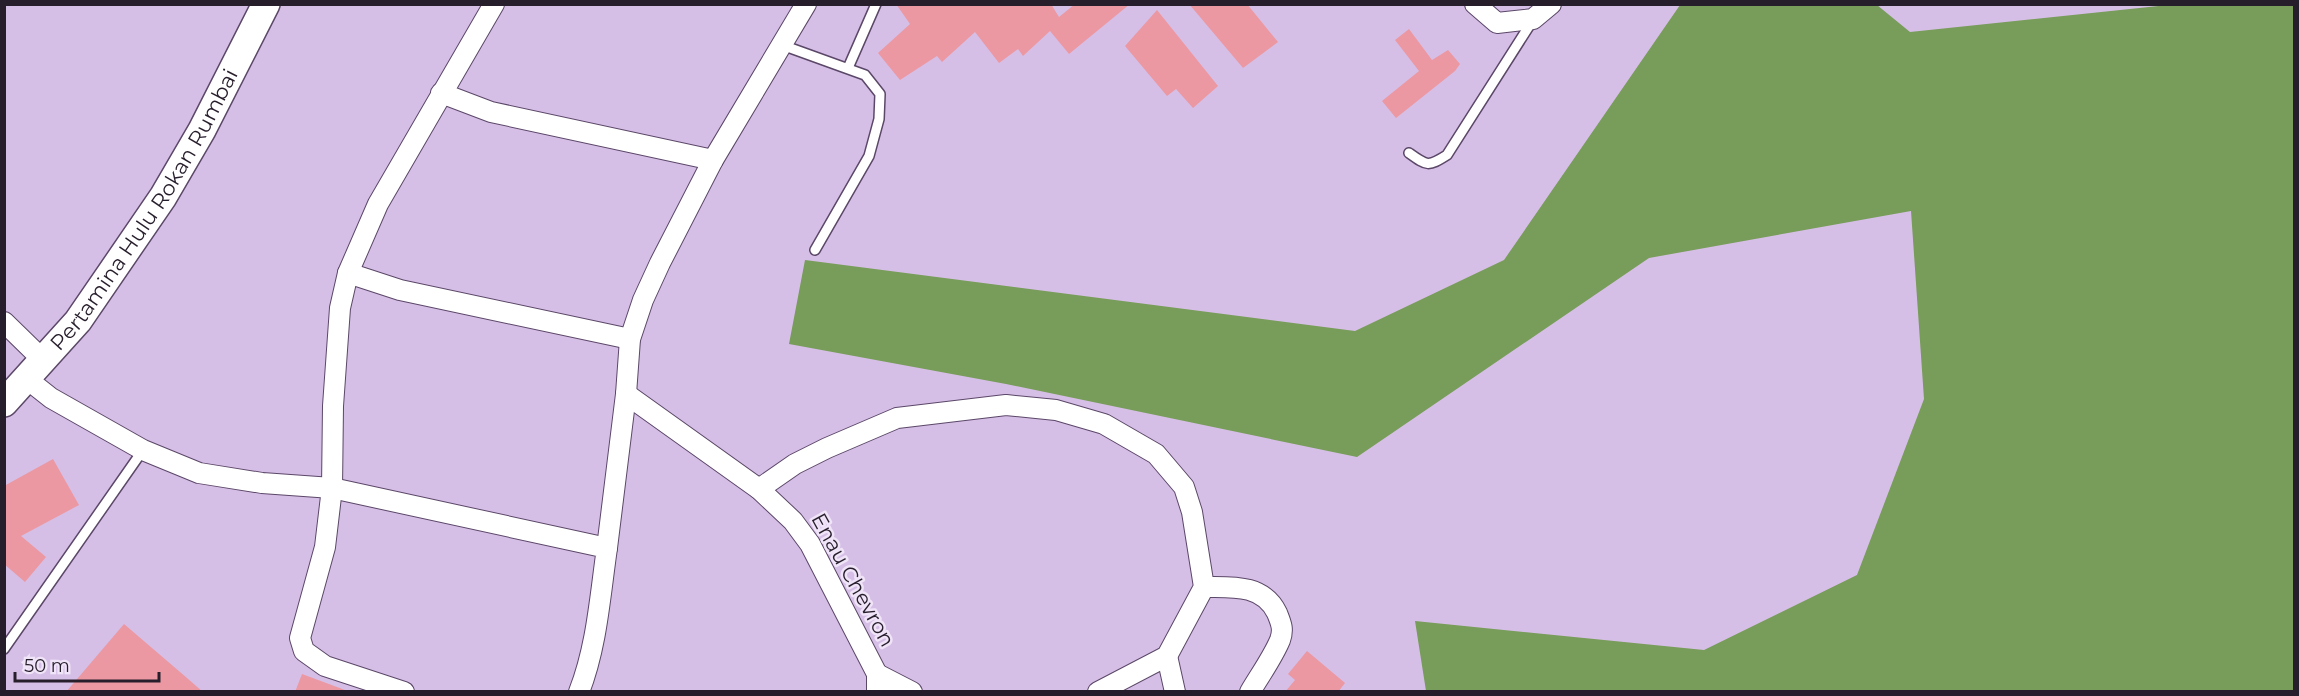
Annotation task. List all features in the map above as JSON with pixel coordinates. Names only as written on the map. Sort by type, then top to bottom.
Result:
[{"type":"street","name":"Pertamina Hulu Rokan Rumbai","points":[[4,403],[78,321],[163,197],[202,130],[266,4]]},
{"type":"street","points":[[404,692],[325,666],[304,651],[300,638],[325,547],[332,488],[333,406],[340,308],[348,273],[378,204],[494,4]]},
{"type":"street","points":[[579,692],[594,644],[626,394],[630,339],[643,300],[660,263],[713,160],[806,4]]},
{"type":"street","points":[[1475,4],[1497,23],[1533,19],[1551,4]]},
{"type":"street","points":[[441,93],[491,112],[522,120],[713,160]]},
{"type":"street","points":[[348,273],[400,290],[630,339]]},
{"type":"street","points":[[4,322],[51,398],[143,450],[199,473],[262,483],[332,488],[607,548]]},
{"type":"street","name":"Enau Chevron","points":[[626,394],[759,489],[793,521],[810,544],[877,683]]},
{"type":"street","points":[[759,489],[795,464],[816,453],[897,418],[1006,405],[1056,410],[1104,424],[1156,453],[1184,487],[1192,512],[1204,587],[1167,656],[1098,692]]},
{"type":"street","points":[[1204,587],[1239,588],[1261,593],[1274,608],[1283,626],[1281,639],[1250,692]]},
{"type":"street","points":[[1167,656],[1175,692]]},
{"type":"street","points":[[877,683],[912,692]]},
{"type":"lane","points":[[848,68],[876,4]]},
{"type":"lane","points":[[1409,153],[1422,163],[1432,164],[1447,155],[1533,19]]},
{"type":"lane","points":[[782,45],[866,75],[880,94],[879,119],[868,156],[815,250]]},
{"type":"lane","points":[[4,649],[143,450]]},
{"type":"green space","points":[[1680,5],[1877,5],[1910,32],[2168,5],[2294,5],[2294,691],[1426,691],[1415,621],[1704,650],[1857,575],[1924,399],[1911,211],[1649,258],[1357,457],[1006,384],[789,344],[805,260],[1355,331],[1504,260]]},
{"type":"building","points":[[896,4],[1051,4],[1059,17],[1075,4],[1130,4],[1069,54],[1050,31],[1023,56],[1018,49],[999,63],[975,32],[942,62],[937,56],[900,80],[878,53],[910,24]]},
{"type":"building","points":[[1189,4],[1247,4],[1278,42],[1243,68]]},
{"type":"building","points":[[1157,10],[1218,86],[1193,108],[1176,89],[1167,96],[1125,46]]},
{"type":"building","points":[[1409,29],[1432,60],[1448,50],[1460,64],[1455,71],[1396,118],[1382,101],[1419,71],[1395,40]]},
{"type":"building","points":[[53,459],[79,505],[21,536],[46,557],[25,582],[4,564],[4,486]]},
{"type":"building","points":[[124,624],[187,678],[203,692],[66,692]]},
{"type":"building","points":[[1307,651],[1345,683],[1338,692],[1285,692],[1295,680],[1288,674]]},
{"type":"building","points":[[302,674],[345,690],[345,692],[295,692]]}]
